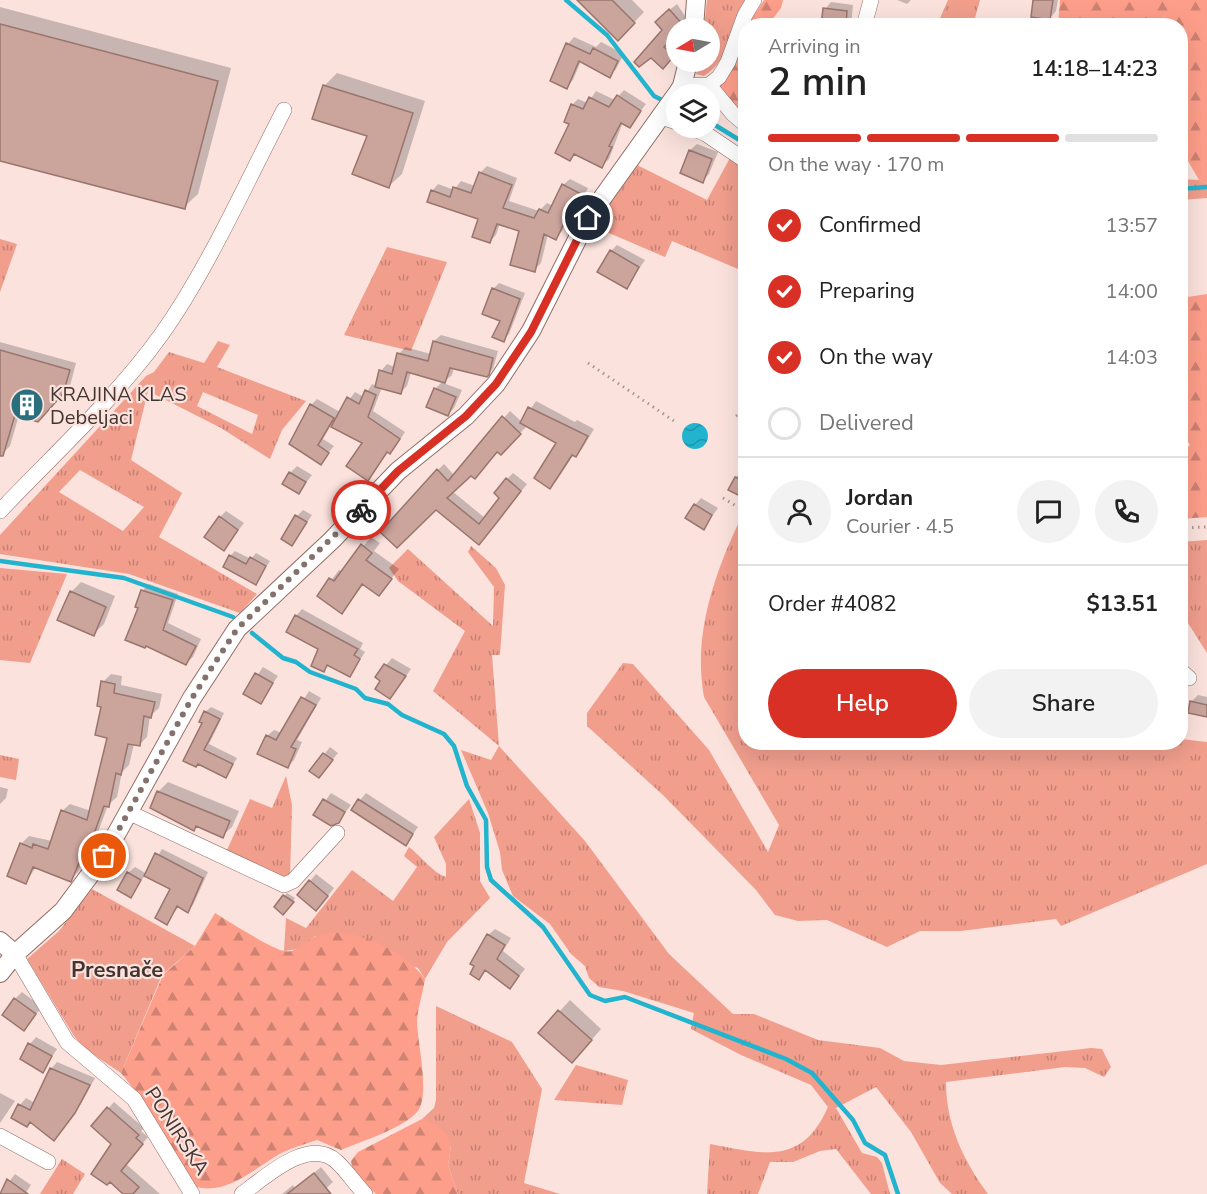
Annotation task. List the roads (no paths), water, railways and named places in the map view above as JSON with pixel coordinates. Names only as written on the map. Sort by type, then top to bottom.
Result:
[{"type":"street","points":[[694,18],[696,0]]},
{"type":"street","points":[[744,18],[754,0]]},
{"type":"street","points":[[866,18],[871,0]]},
{"type":"street","points":[[710,84],[724,70],[738,33]]},
{"type":"street","points":[[720,98],[738,118]]},
{"type":"street","points":[[0,511],[108,397],[160,336],[215,240],[284,110]]},
{"type":"street","points":[[0,973],[15,954],[63,911],[104,856],[192,698],[237,629],[339,533],[398,471],[466,416],[496,384],[531,332],[588,218],[666,112]]},
{"type":"street","points":[[712,138],[738,156]]},
{"type":"street","points":[[130,813],[284,885],[293,881],[337,832]]},
{"type":"street","points":[[0,941],[15,954]]},
{"type":"street","name":"PONIRSKA","points":[[15,954],[67,1042],[134,1099],[192,1194]]},
{"type":"street","points":[[0,1136],[48,1162]]},
{"type":"street","points":[[242,1194],[279,1166],[297,1157],[318,1153],[337,1162],[365,1194]]},
{"type":"water","points":[[695,423],[704,427],[708,436],[704,445],[695,449],[686,445],[682,436],[686,427]]},
{"type":"waterway","points":[[566,0],[607,35],[654,96],[666,102]]},
{"type":"waterway","points":[[720,128],[738,139]]},
{"type":"waterway","points":[[1188,188],[1207,187]]},
{"type":"waterway","points":[[0,561],[124,578],[233,617]]},
{"type":"waterway","points":[[252,633],[283,658],[296,662],[310,672],[356,689],[365,698],[388,704],[402,715],[444,734],[454,746],[467,786],[486,820],[487,867],[491,880],[543,927],[590,995],[605,1001],[625,997],[786,1059],[812,1073],[853,1120],[865,1143],[885,1155],[898,1194]]},
{"type":"place","name":"KRAJINA KLAS Debeljaci","points":[[27,405]]},
{"type":"district","name":"Presnače","points":[[117,970]]}]
